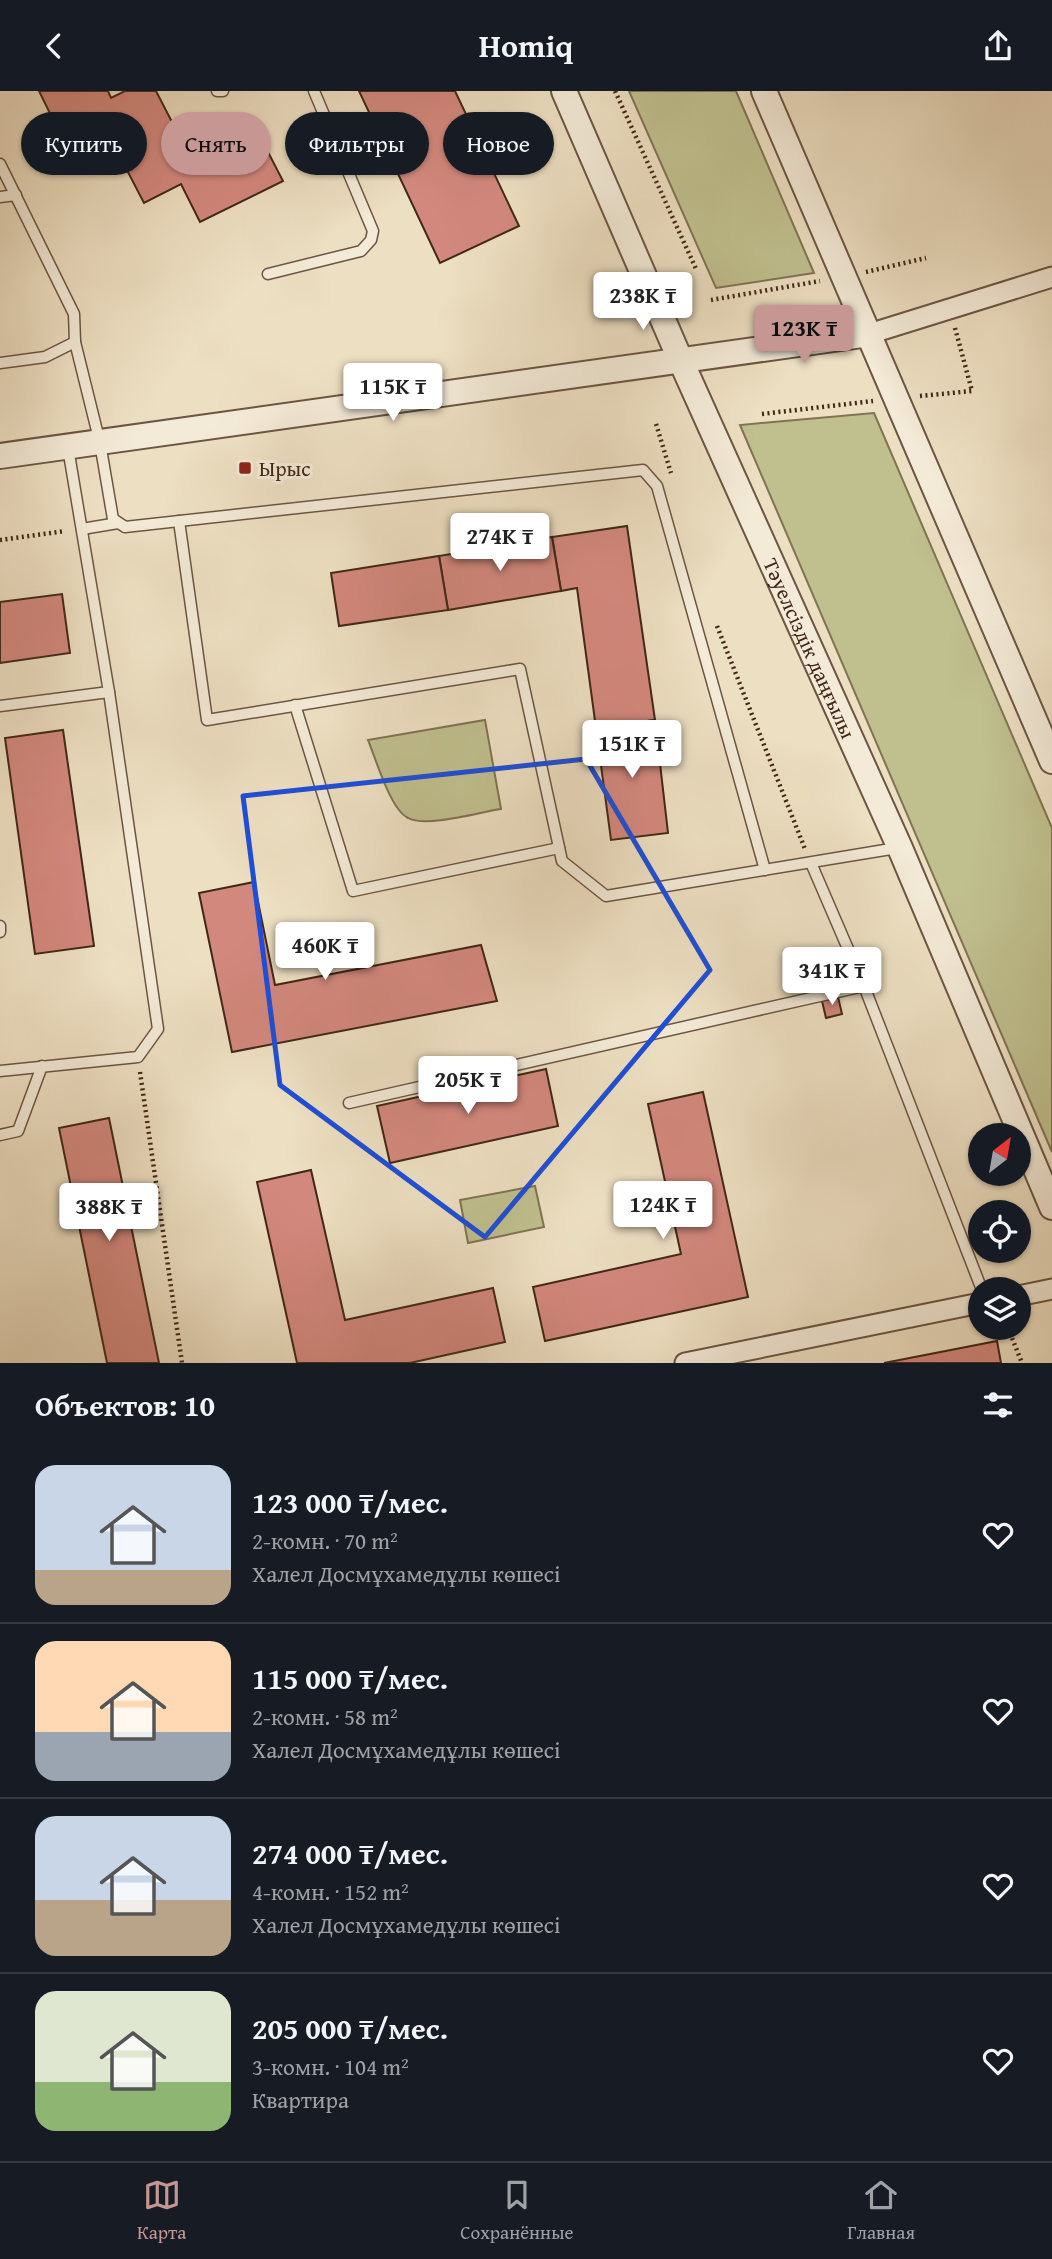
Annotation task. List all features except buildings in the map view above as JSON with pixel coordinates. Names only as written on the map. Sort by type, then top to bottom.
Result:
[{"type":"street","name":"Тәуелсіздік даңғылы","points":[[565,91],[680,359],[900,848],[1052,1207]]},
{"type":"street","points":[[764,91],[1052,761]]},
{"type":"street","points":[[0,456],[869,334],[1052,277]]},
{"type":"street","points":[[1031,1293],[1052,1289]]},
{"type":"street","points":[[685,1363],[968,1305]]},
{"type":"lane","points":[[217,91],[223,91]]},
{"type":"lane","points":[[268,275],[361,251],[371,240],[373,231],[314,91]]},
{"type":"lane","points":[[0,165],[74,314],[75,342],[100,443],[113,519],[125,527],[643,470],[657,486],[765,870]]},
{"type":"lane","points":[[0,197],[16,195]]},
{"type":"lane","points":[[0,363],[45,357],[75,342]]},
{"type":"lane","points":[[0,1071],[138,1057],[159,1029],[109,692],[68,447]]},
{"type":"lane","points":[[178,521],[207,720],[520,669],[562,861],[606,896],[900,848]]},
{"type":"lane","points":[[82,529],[118,523]]},
{"type":"lane","points":[[0,706],[109,692]]},
{"type":"lane","points":[[295,705],[353,891],[559,848]]},
{"type":"lane","points":[[811,863],[864,986],[977,1277]]},
{"type":"lane","points":[[0,926],[0,932]]},
{"type":"lane","points":[[349,1103],[864,986]]},
{"type":"lane","points":[[0,1135],[18,1131],[42,1066]]},
{"type":"path","points":[[615,91],[697,271]]},
{"type":"path","points":[[656,424],[672,477]]},
{"type":"path","points":[[0,540],[82,529]]},
{"type":"path","points":[[716,623],[811,863]]},
{"type":"path","points":[[138,1057],[182,1363]]},
{"type":"path","points":[[1013,1340],[1022,1363]]},
{"type":"highlighted area","points":[[586,759],[710,970],[485,1237],[280,1085],[243,796]]},
{"type":"shaded area","points":[[629,91],[736,91],[814,273],[716,288]]},
{"type":"shaded area","points":[[874,413],[1052,828],[1052,1152],[740,425]]},
{"type":"shaded area","points":[[485,720],[501,809],[427,821],[416,821],[401,813],[379,771],[368,740]]},
{"type":"shaded area","points":[[535,1186],[544,1227],[468,1243],[460,1200]]},
{"type":"place","name":"Ырыс","points":[[245,468]]}]
